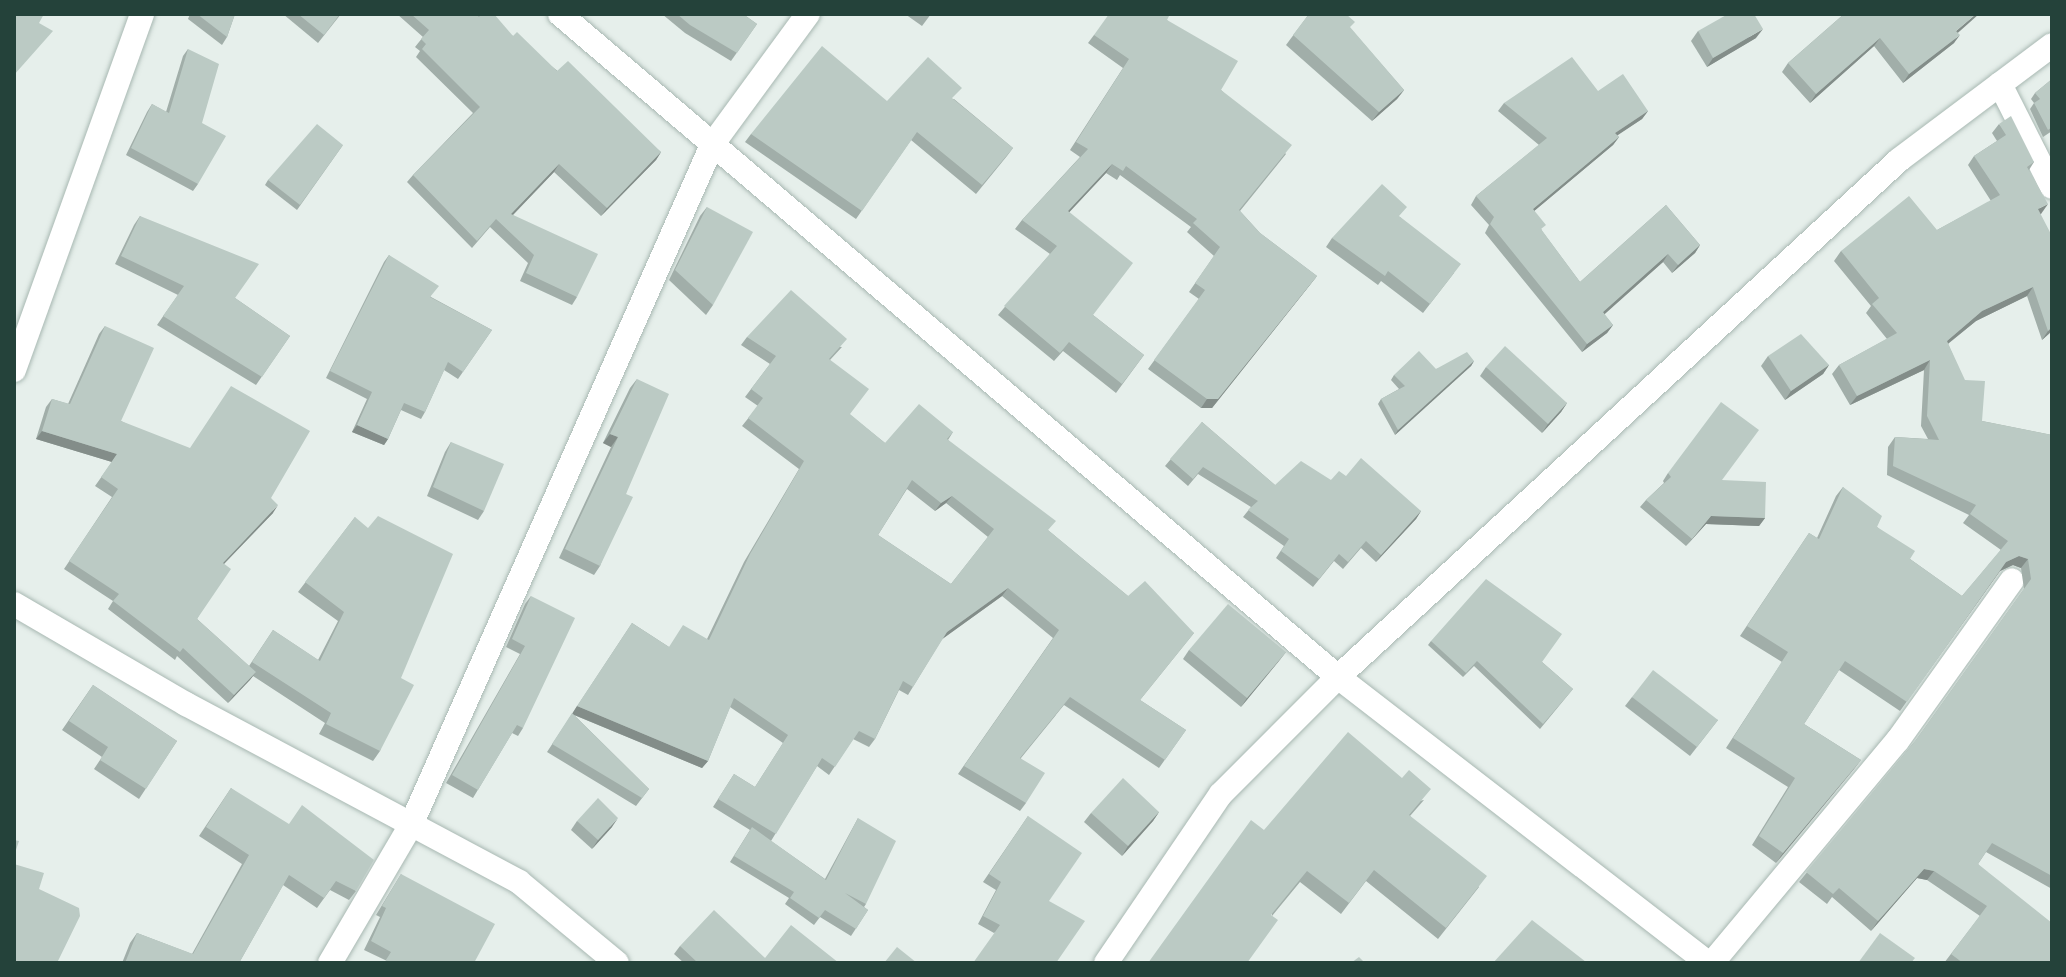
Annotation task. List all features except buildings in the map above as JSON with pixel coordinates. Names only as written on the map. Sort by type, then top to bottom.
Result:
[{"type":"street","points":[[14,370],[142,14]]},
{"type":"street","points":[[560,14],[1338,677],[1710,963],[1898,740],[2012,580]]},
{"type":"street","points":[[330,963],[411,825],[712,145],[808,14]]},
{"type":"street","points":[[1106,963],[1221,794],[1338,677],[1899,160],[2052,45]]},
{"type":"street","points":[[2000,84],[2052,187]]},
{"type":"street","points":[[14,604],[519,882],[617,963]]}]
